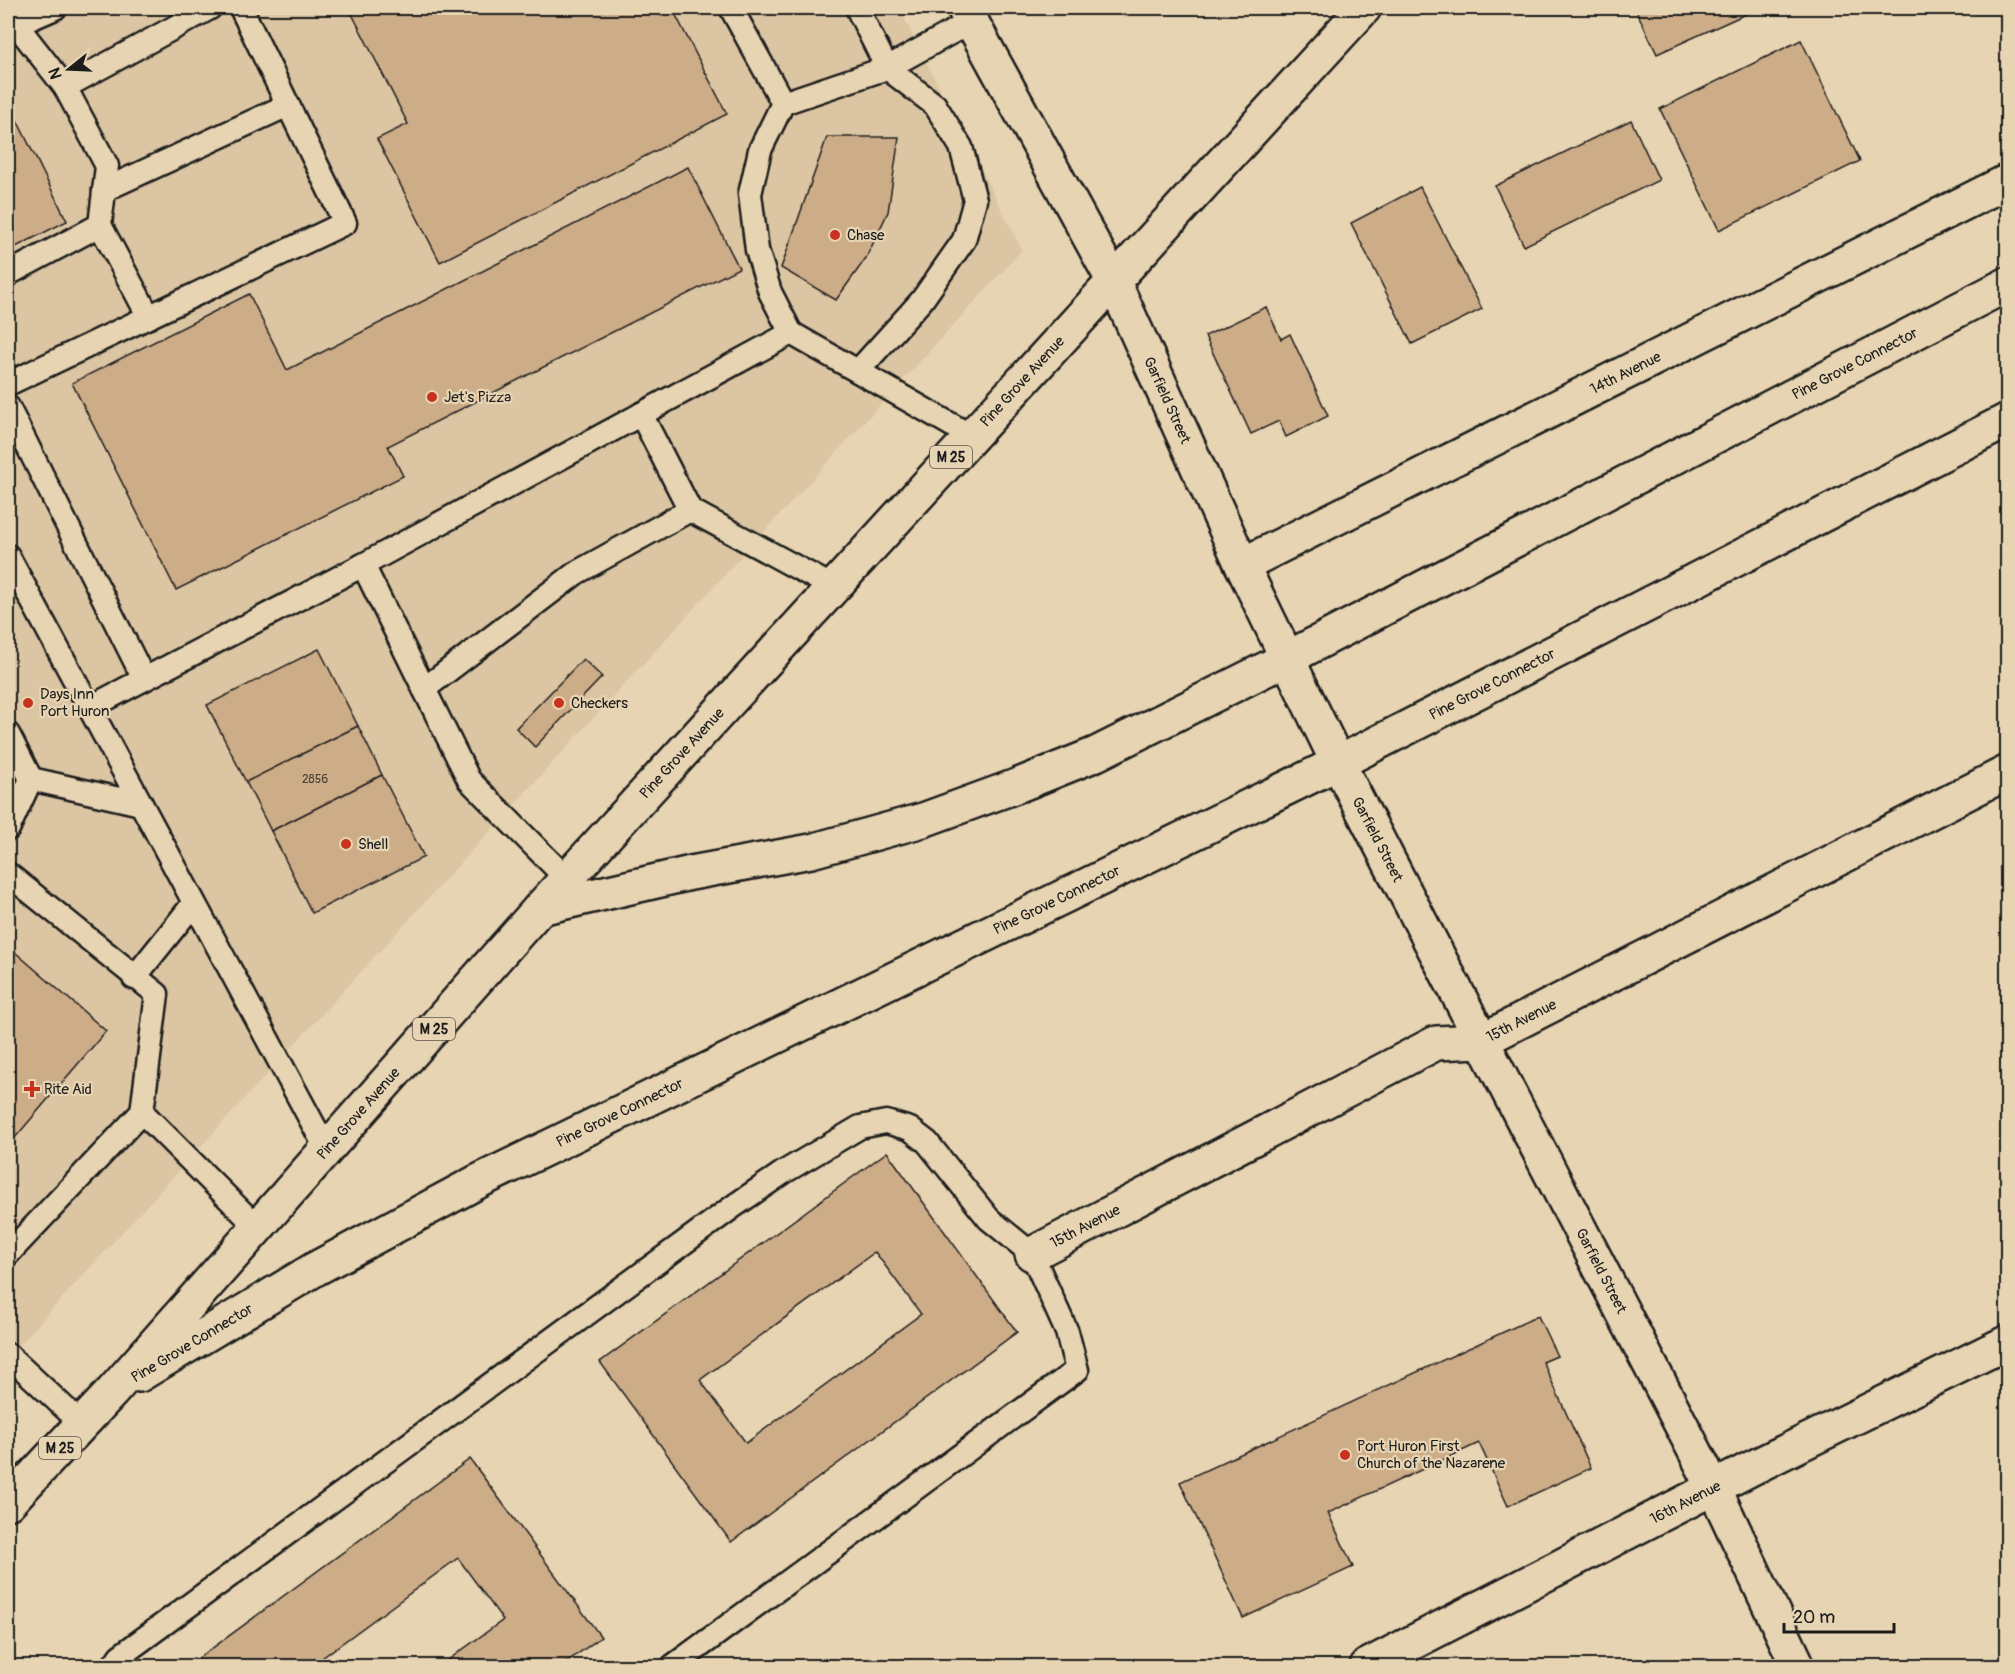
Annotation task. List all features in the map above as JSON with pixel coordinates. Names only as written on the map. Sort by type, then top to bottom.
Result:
[{"type":"main road","name":"Pine Grove Avenue","points":[[8,1503],[112,1392],[540,908],[1364,8]]},
{"type":"main road","name":"Garfield Street","points":[[968,14],[1113,280],[1242,565],[1338,763],[1480,1041],[1714,1488],[1798,1666]]},
{"type":"main road","name":"14th Avenue","points":[[1242,565],[2007,181]]},
{"type":"main road","name":"Pine Grove Connector","points":[[540,908],[691,873],[811,851],[923,820],[1096,754],[1288,658],[2007,284]]},
{"type":"main road","name":"Pine Grove Connector","points":[[112,1392],[315,1269],[479,1181],[1338,763],[2007,420]]},
{"type":"main road","name":"15th Avenue","points":[[1032,1254],[1436,1043],[1480,1041],[2007,772]]},
{"type":"main road","name":"16th Avenue","points":[[1367,1666],[1714,1488],[2007,1342]]},
{"type":"lane","points":[[56,8],[12,19],[65,87],[106,166],[100,225],[149,317]]},
{"type":"lane","points":[[65,87],[210,8]]},
{"type":"lane","points":[[8,384],[345,223],[241,8]]},
{"type":"lane","points":[[731,8],[783,103]]},
{"type":"lane","points":[[856,8],[887,68],[935,105],[961,147],[975,200],[964,240],[922,300],[858,371]]},
{"type":"lane","points":[[968,14],[887,68],[783,103],[760,150],[750,194],[757,250],[770,292],[791,333],[971,436]]},
{"type":"lane","points":[[104,190],[288,105]]},
{"type":"lane","points":[[8,274],[100,225]]},
{"type":"lane","points":[[89,708],[363,565],[791,333]]},
{"type":"lane","points":[[8,407],[144,679]]},
{"type":"lane","points":[[641,414],[690,510],[833,587]]},
{"type":"lane","points":[[423,689],[576,573],[690,510]]},
{"type":"lane","points":[[8,556],[327,1149]]},
{"type":"lane","points":[[363,565],[468,780],[567,879]]},
{"type":"lane","points":[[8,734],[31,779]]},
{"type":"lane","points":[[31,779],[141,804]]},
{"type":"lane","points":[[8,830],[31,779]]},
{"type":"lane","points":[[8,874],[134,978],[157,994],[142,1112],[8,1254]]},
{"type":"lane","points":[[134,978],[194,903]]},
{"type":"lane","points":[[142,1112],[257,1227]]},
{"type":"lane","points":[[113,1666],[120,1656],[734,1206],[784,1172],[860,1127],[886,1122],[910,1129],[927,1142],[989,1219],[1032,1254],[1067,1332],[1077,1370],[673,1666]]},
{"type":"lane","points":[[8,1355],[82,1425]]},
{"type":"shaded area","points":[[8,8],[899,8],[1022,250],[8,1357]]},
{"type":"building","points":[[355,8],[672,8],[727,114],[440,262],[377,139],[408,124],[350,10]]},
{"type":"building","points":[[1635,8],[1759,8],[1657,54]]},
{"type":"building","points":[[1801,40],[1860,161],[1719,230],[1660,109]]},
{"type":"building","points":[[8,102],[67,221],[8,251]]},
{"type":"building","points":[[1631,120],[1659,180],[1524,246],[1495,186]]},
{"type":"building","name":"Chase","points":[[827,137],[899,137],[888,212],[866,258],[836,300],[781,268]]},
{"type":"building","points":[[688,167],[739,268],[388,446],[403,476],[176,590],[72,383],[249,294],[287,370]]},
{"type":"building","points":[[1420,187],[1482,309],[1412,344],[1351,223]]},
{"type":"building","points":[[1266,307],[1281,339],[1290,334],[1328,416],[1286,437],[1279,421],[1251,434],[1205,336]]},
{"type":"building","points":[[319,649],[358,726],[246,782],[207,705]]},
{"type":"building","name":"Checkers","points":[[583,659],[602,677],[535,747],[516,728]]},
{"type":"building","points":[[358,726],[382,775],[271,831],[246,782]]},
{"type":"building","points":[[382,775],[424,857],[312,913],[271,831]]},
{"type":"building","name":"Rite Aid","points":[[8,946],[106,1031],[8,1146]]},
{"type":"building","points":[[887,1152],[1017,1332],[731,1542],[600,1362]],"holes":[[[875,1252],[921,1314],[746,1443],[700,1380]]]},
{"type":"building","name":"Port Huron First Church of the Nazarene","points":[[1538,1316],[1557,1356],[1543,1362],[1591,1468],[1508,1506],[1479,1443],[1328,1513],[1353,1567],[1243,1618],[1180,1482]]},
{"type":"building","points":[[470,1459],[601,1637],[561,1666],[440,1666],[503,1620],[458,1558],[311,1666],[188,1666]]},
{"type":"place","name":"Chase","points":[[835,235]]},
{"type":"place","name":"Jet's Pizza","points":[[432,397]]},
{"type":"place","name":"Days Inn Port Huron","points":[[28,703]]},
{"type":"place","name":"Checkers","points":[[559,703]]},
{"type":"place","name":"Shell","points":[[346,844]]},
{"type":"place","name":"Rite Aid","points":[[32,1089]]},
{"type":"place","name":"Port Huron First Church of the Nazarene","points":[[1345,1455]]}]
